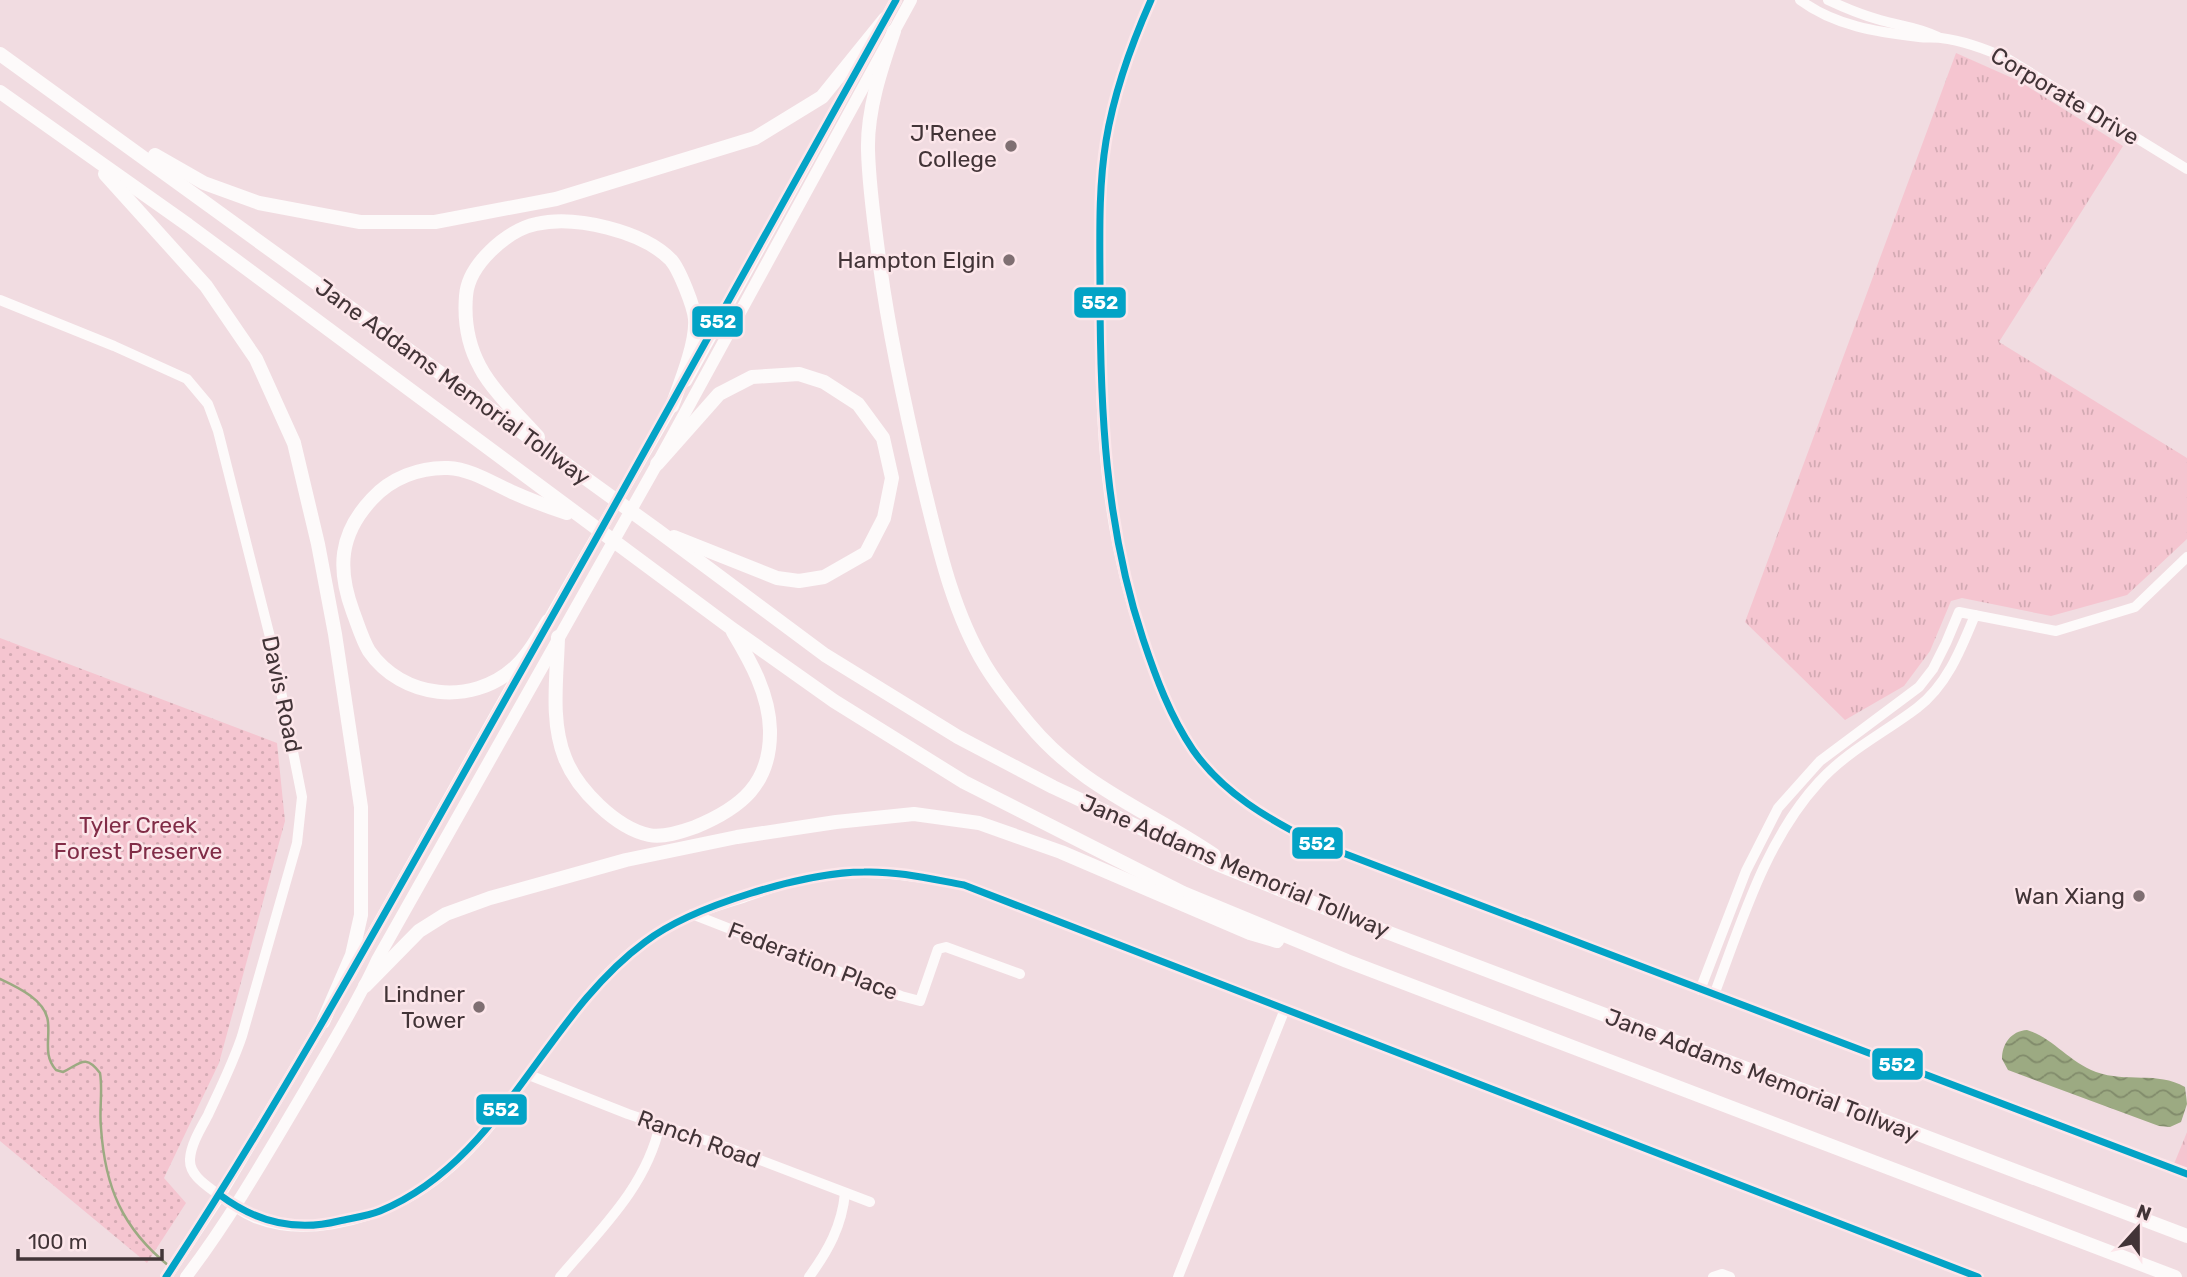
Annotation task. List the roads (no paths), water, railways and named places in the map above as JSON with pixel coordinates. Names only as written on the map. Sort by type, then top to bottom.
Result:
[{"type":"highway","points":[[91,118],[204,183],[259,203],[360,222],[435,222],[556,199],[755,138],[822,97],[890,25]]},
{"type":"highway","points":[[890,25],[877,81],[868,148],[875,230],[889,331],[914,446],[957,606],[985,665],[1030,726],[1076,772],[1238,872]]},
{"type":"highway","name":"Jane Addams Memorial Tollway","points":[[0,54],[657,530],[825,655],[958,737],[1122,821],[1355,920],[2187,1236]]},
{"type":"highway","name":"Jane Addams Memorial Tollway","points":[[0,92],[188,225],[731,628],[834,701],[964,782],[1183,893],[1347,961],[2175,1277]]},
{"type":"highway","points":[[85,153],[206,286],[256,359],[294,443],[317,540],[335,634],[361,807],[361,915],[352,956],[323,1022]]},
{"type":"highway","points":[[557,458],[481,370],[467,337],[466,293],[477,269],[490,250],[518,229],[537,223],[570,221],[606,228],[644,240],[672,261],[688,294],[695,319],[687,366],[672,406]]},
{"type":"highway","points":[[657,464],[719,394],[752,377],[799,374],[824,382],[858,404],[883,438],[892,478],[884,518],[866,553],[824,577],[799,580],[777,578],[657,530]]},
{"type":"highway","points":[[548,621],[522,661],[496,681],[470,691],[453,693],[439,693],[415,687],[388,671],[375,658],[362,638],[343,579],[348,537],[363,509],[380,491],[406,475],[432,469],[461,470],[581,518]]},
{"type":"highway","points":[[558,637],[556,715],[564,756],[570,770],[582,788],[600,806],[634,829],[647,835],[658,836],[690,829],[734,807],[756,786],[765,765],[770,732],[765,697],[750,660],[731,628]]},
{"type":"highway","points":[[365,986],[419,931],[446,914],[490,898],[626,860],[737,837],[836,822],[914,814],[979,823],[1061,852],[1250,933],[1347,961]]},
{"type":"main road","points":[[189,1273],[281,1130],[365,986],[377,960],[657,464],[890,25],[896,0]]},
{"type":"main road","points":[[168,1275],[220,1195],[323,1022],[548,621],[890,25],[911,0]]},
{"type":"street","points":[[1151,0],[1125,69],[1110,122],[1103,166],[1100,247],[1102,438],[1110,511],[1121,566],[1139,631],[1165,699],[1182,733],[1200,758],[1223,783],[1269,821],[1314,842],[2187,1174]]},
{"type":"street","name":"Corporate Drive","points":[[1800,0],[1835,20],[1869,30],[1923,38],[1938,37]]},
{"type":"street","name":"Corporate Drive","points":[[1828,0],[1845,9],[1881,20],[1979,46],[2008,59],[2187,169]]},
{"type":"street","name":"Davis Road","points":[[0,300],[187,379],[208,404],[228,467],[271,640],[299,779],[301,812],[297,843],[243,1036],[190,1162],[196,1175],[233,1206],[254,1218],[291,1226],[331,1224],[387,1208],[438,1178],[468,1151],[599,982],[642,944],[691,914],[799,880],[854,872],[906,874],[964,885],[1978,1277]]},
{"type":"street","points":[[1700,990],[1760,841],[1778,808],[1810,770],[1840,743],[1919,687],[1933,669],[1947,643],[1959,611],[2056,631],[2135,607],[2187,557]]},
{"type":"street","points":[[1714,995],[1758,879],[1780,834],[1820,780],[1860,746],[1919,707],[1950,673],[1975,615]]},
{"type":"street","points":[[1810,770],[1820,780]]},
{"type":"street","name":"Federation Place","points":[[691,914],[920,1001],[938,949],[946,947],[1020,974]]},
{"type":"street","points":[[1178,1277],[1285,1009]]},
{"type":"street","name":"Ranch Road","points":[[529,1074],[870,1202]]},
{"type":"street","points":[[560,1277],[638,1180],[653,1149],[660,1124]]},
{"type":"street","points":[[809,1277],[834,1238],[844,1210],[845,1193]]},
{"type":"street","points":[[1713,1277],[1722,1274],[1730,1277]]},
{"type":"water","points":[[2027,1030],[2036,1033],[2096,1072],[2119,1077],[2164,1079],[2185,1087],[2187,1104],[2181,1122],[2170,1127],[2159,1126],[2008,1070],[2002,1059],[2006,1043],[2016,1033]]},
{"type":"waterway","points":[[0,979],[30,995],[42,1007],[48,1022],[50,1059],[56,1070],[63,1072],[86,1062],[100,1073],[103,1149],[112,1188],[139,1237],[169,1266]]},
{"type":"place","name":"J'Renee College","points":[[1011,146]]},
{"type":"place","name":"Hampton Elgin","points":[[1009,260]]},
{"type":"place","name":"Wan Xiang","points":[[2139,896]]},
{"type":"place","name":"Lindner Tower","points":[[479,1007]]},
{"type":"park label","name":"Tyler Creek Forest Preserve","points":[[138,838]]}]
